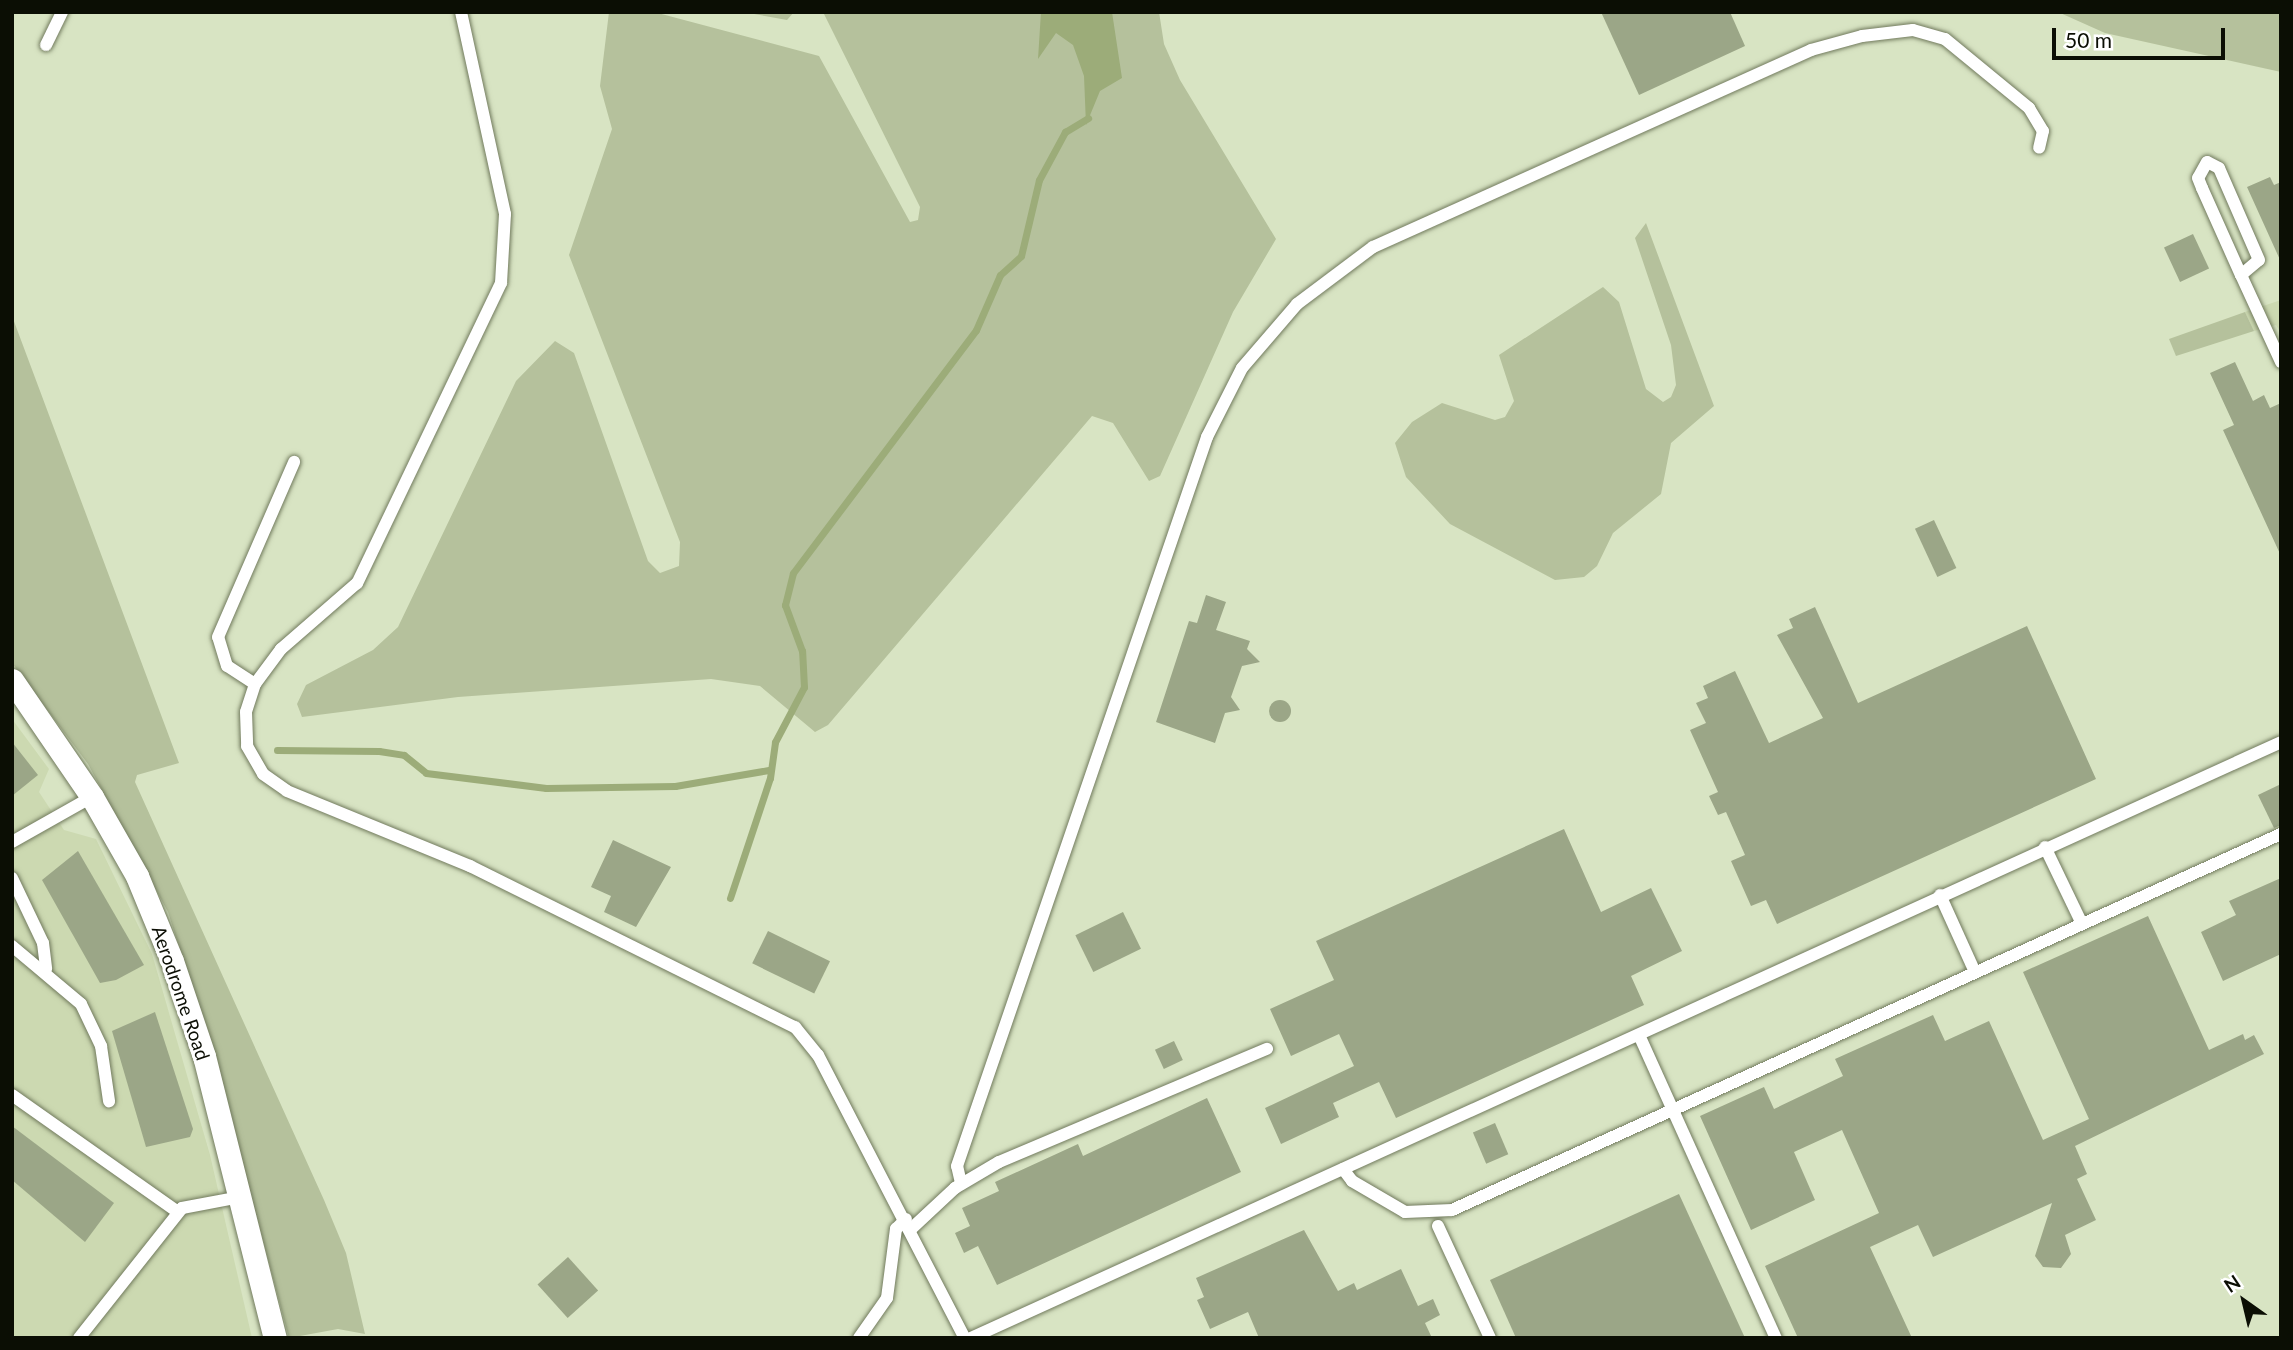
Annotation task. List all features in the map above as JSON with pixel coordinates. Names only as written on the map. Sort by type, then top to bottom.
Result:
[{"type":"street","name":"Aerodrome Road","points":[[12,680],[92,797],[137,876],[172,961],[241,1197],[275,1338]]},
{"type":"lane","points":[[46,45],[62,12]]},
{"type":"lane","points":[[461,12],[505,214],[501,283],[357,583],[281,649],[255,684],[246,712],[247,746],[281,788],[470,866],[795,1027],[818,1055],[968,1338],[2281,742]]},
{"type":"lane","points":[[961,1183],[957,1166],[1205,445],[1234,381],[1297,304],[1373,247],[1811,50],[1862,36],[1913,30],[1945,39],[2029,108],[2043,131],[2039,148]]},
{"type":"lane","points":[[2241,275],[2259,260],[2218,169],[2207,162],[2198,178],[2241,275],[2281,362]]},
{"type":"lane","points":[[255,684],[227,666],[218,637],[294,463]]},
{"type":"lane","points":[[12,842],[92,797]]},
{"type":"lane","points":[[1343,1169],[1352,1181],[1405,1212],[1442,1213],[2281,834]]},
{"type":"lane","points":[[2045,847],[2082,924]]},
{"type":"lane","points":[[12,878],[43,943],[46,969]]},
{"type":"lane","points":[[1940,895],[1975,972]]},
{"type":"lane","points":[[12,946],[46,969],[86,1014],[101,1046],[109,1101]]},
{"type":"lane","points":[[1639,1035],[1776,1338]]},
{"type":"lane","points":[[859,1338],[887,1298],[896,1232],[961,1183],[1060,1133],[1266,1049]]},
{"type":"lane","points":[[12,1095],[178,1212]]},
{"type":"lane","points":[[79,1338],[178,1212],[241,1197]]},
{"type":"lane","points":[[1438,1226],[1490,1338]]},
{"type":"shaded area","points":[[609,12],[654,12],[819,56],[910,222],[918,220],[920,207],[823,12],[1083,12],[1095,63],[1086,123],[1107,62],[1095,12],[1159,12],[1164,44],[1180,80],[1276,239],[1233,312],[1160,476],[1149,481],[1113,423],[1092,416],[828,725],[815,732],[760,686],[711,679],[458,697],[302,717],[297,704],[306,685],[373,650],[398,627],[516,381],[555,341],[574,353],[648,561],[660,573],[679,566],[680,542],[569,255],[612,129],[600,86]]},
{"type":"shaded area","points":[[743,12],[794,12],[787,20]]},
{"type":"shaded area","points":[[1041,12],[1112,12],[1122,78],[1100,91],[1086,125],[1084,76],[1073,45],[1056,33],[1038,59]]},
{"type":"shaded area","points":[[2058,12],[2281,12],[2281,72],[2105,33]]},
{"type":"shaded area","points":[[1646,223],[1714,406],[1671,443],[1661,494],[1613,533],[1597,566],[1584,577],[1555,580],[1450,524],[1406,477],[1395,443],[1412,422],[1442,403],[1495,420],[1505,417],[1514,401],[1499,355],[1603,287],[1619,302],[1646,389],[1663,402],[1671,397],[1676,385],[1671,345],[1635,238]]},
{"type":"shaded area","points":[[2281,300],[2281,333],[2276,325],[2254,331],[2245,312]]},
{"type":"shaded area","points":[[2245,312],[2254,331],[2176,356],[2169,339]]},
{"type":"shaded area","points":[[12,316],[179,763],[137,775],[135,782],[324,1200],[346,1253],[365,1334],[338,1329],[289,1338],[211,1046],[168,912],[88,764],[12,663]]},
{"type":"shaded area","points":[[12,719],[49,769],[39,792],[64,830],[96,839],[152,954],[210,1155],[252,1338],[12,1338]]},
{"type":"building","points":[[1601,12],[1730,12],[1745,46],[1639,95]]},
{"type":"building","points":[[2270,177],[2274,185],[2281,182],[2281,262],[2247,187]]},
{"type":"building","points":[[2193,234],[2209,268],[2180,282],[2164,248]]},
{"type":"building","points":[[2235,362],[2253,401],[2264,395],[2270,408],[2281,403],[2281,556],[2223,430],[2234,425],[2210,373]]},
{"type":"building","points":[[1934,520],[1956,568],[1937,577],[1915,529]]},
{"type":"building","points":[[1206,595],[1226,602],[1216,630],[1250,641],[1247,649],[1260,662],[1242,666],[1231,697],[1240,710],[1225,713],[1215,743],[1156,722],[1189,621],[1197,623]]},
{"type":"building","points":[[1815,607],[1858,703],[2027,626],[2096,779],[1777,924],[1766,900],[1751,906],[1731,861],[1745,855],[1726,812],[1718,815],[1709,796],[1718,792],[1690,730],[1706,723],[1696,703],[1708,698],[1703,686],[1735,671],[1769,743],[1823,718],[1777,635],[1793,628],[1789,619]]},
{"type":"building","points":[[1280,700],[1288,703],[1291,711],[1288,719],[1280,722],[1272,719],[1269,711],[1272,703]]},
{"type":"building","points":[[12,742],[38,775],[12,796]]},
{"type":"building","points":[[2281,784],[2281,825],[2274,828],[2258,795]]},
{"type":"building","points":[[1564,829],[1601,912],[1651,888],[1682,951],[1631,976],[1644,1005],[1396,1118],[1379,1082],[1333,1103],[1339,1117],[1281,1144],[1265,1108],[1354,1066],[1339,1034],[1291,1056],[1270,1009],[1334,980],[1316,941]]},
{"type":"building","points":[[613,840],[671,867],[636,927],[604,912],[611,896],[591,887]]},
{"type":"building","points":[[78,851],[144,965],[116,980],[100,983],[42,880]]},
{"type":"building","points":[[2281,878],[2281,954],[2223,981],[2201,932],[2236,915],[2229,901]]},
{"type":"building","points":[[1123,912],[1141,949],[1093,972],[1075,935]]},
{"type":"building","points":[[2148,916],[2209,1050],[2243,1034],[2245,1040],[2254,1035],[2264,1054],[2075,1146],[2087,1174],[2077,1179],[2096,1220],[2065,1235],[2071,1254],[2061,1268],[2043,1267],[2035,1256],[2052,1203],[1933,1257],[1918,1225],[1870,1247],[1912,1338],[1798,1338],[1765,1266],[1879,1213],[1842,1130],[1794,1152],[1815,1200],[1751,1230],[1700,1116],[1764,1087],[1774,1109],[1843,1076],[1835,1059],[1933,1015],[1945,1041],[1989,1021],[2043,1140],[2089,1119],[2023,972]]},
{"type":"building","points":[[768,931],[830,961],[814,994],[752,963]]},
{"type":"building","points":[[155,1012],[193,1129],[190,1137],[146,1147],[112,1031]]},
{"type":"building","points":[[1174,1041],[1183,1060],[1164,1069],[1155,1050]]},
{"type":"building","points":[[1207,1098],[1241,1172],[997,1285],[978,1246],[964,1253],[955,1233],[970,1226],[962,1208],[999,1191],[995,1182],[1078,1144],[1083,1156]]},
{"type":"building","points":[[1495,1123],[1508,1154],[1486,1164],[1473,1132]]},
{"type":"building","points":[[12,1126],[114,1203],[85,1242],[12,1180]]},
{"type":"building","points":[[1679,1194],[1745,1338],[1516,1338],[1490,1280]]},
{"type":"building","points":[[1304,1230],[1338,1291],[1354,1283],[1357,1290],[1401,1269],[1418,1306],[1433,1299],[1440,1315],[1425,1323],[1432,1338],[1259,1338],[1248,1312],[1210,1329],[1197,1300],[1204,1297],[1196,1278]]},
{"type":"building","points":[[568,1257],[598,1290],[568,1318],[538,1284]]},
{"type":"waterway","points":[[730,898],[770,778],[775,742],[804,687],[802,651],[785,605],[793,573],[976,330],[1000,275],[1021,256],[1039,180],[1065,132],[1088,118]]},
{"type":"waterway","points":[[277,750],[379,751],[404,755],[426,773],[546,788],[675,786],[769,770]]}]
